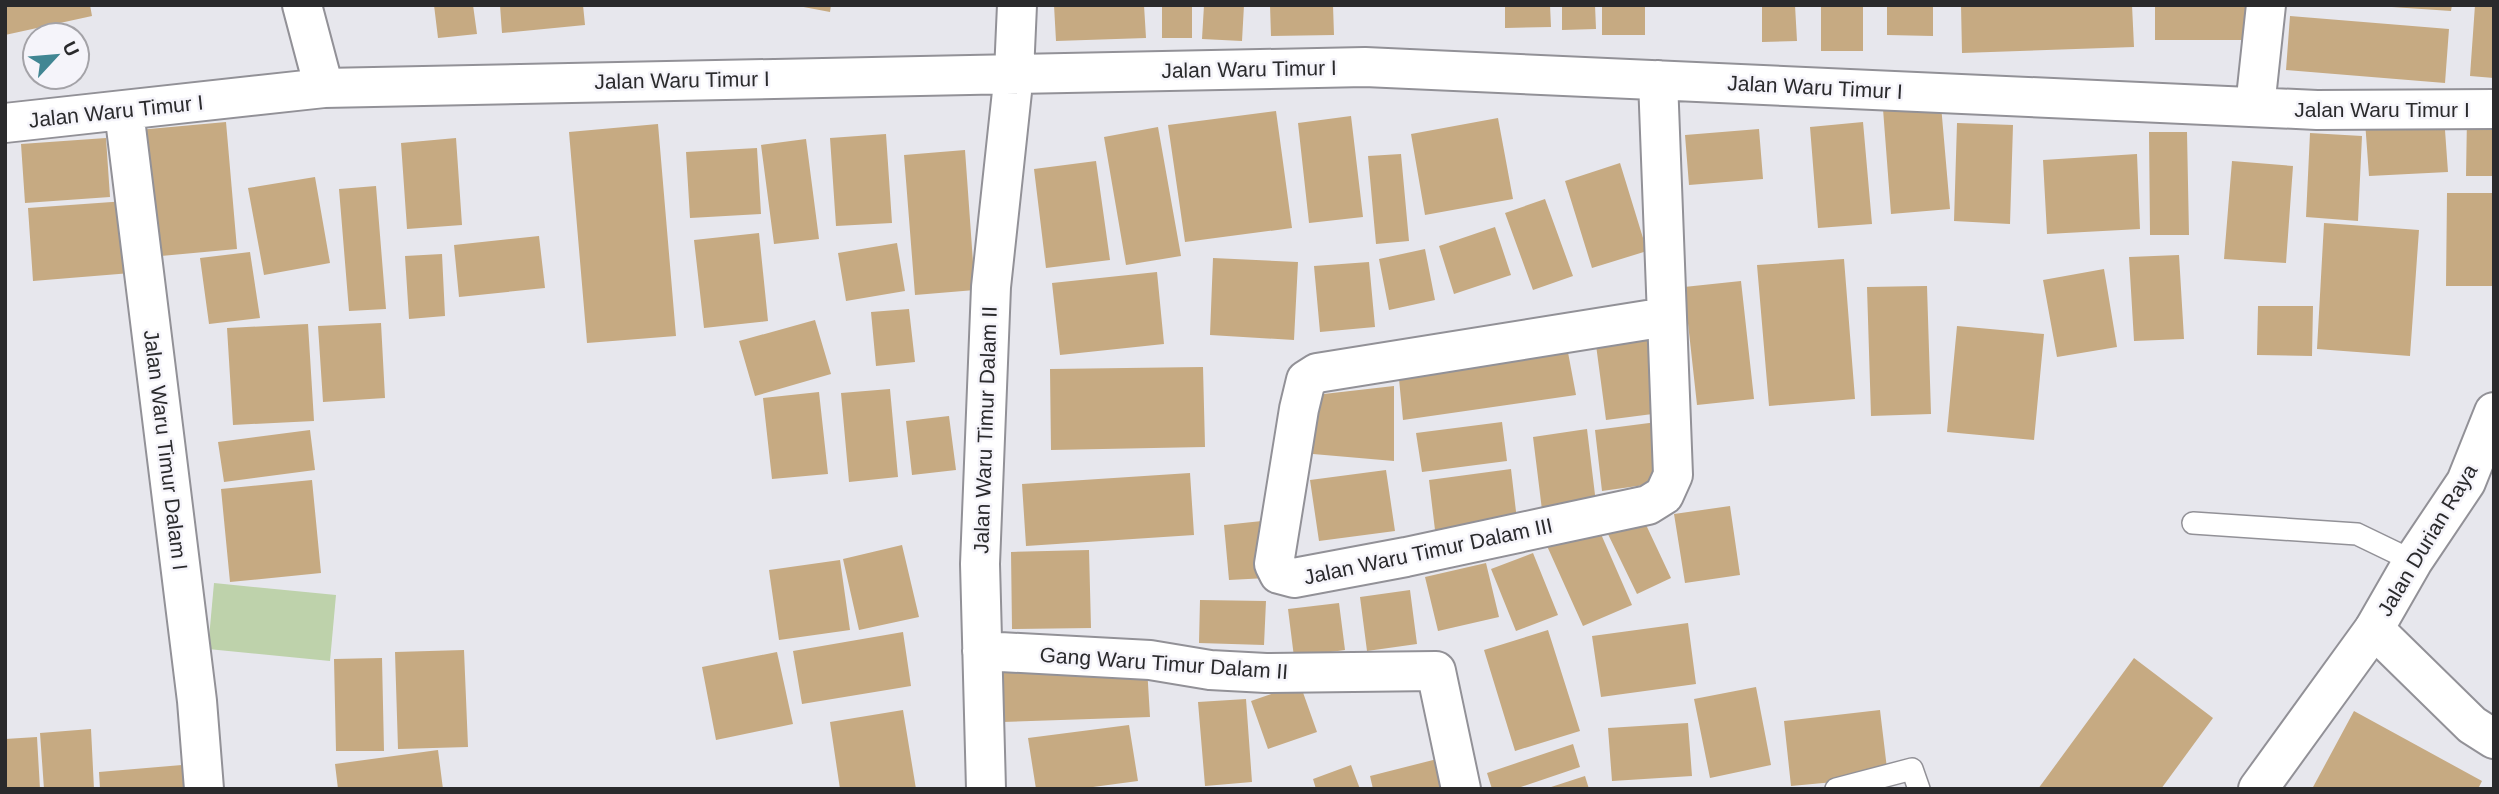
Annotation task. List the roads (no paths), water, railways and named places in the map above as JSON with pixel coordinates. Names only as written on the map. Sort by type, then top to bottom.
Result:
[{"type":"street","points":[[302,5],[324,88]]},
{"type":"street","name":"Jalan Waru Timur Dalam II","points":[[986,789],[980,564],[991,287],[1014,73],[1017,5]]},
{"type":"street","points":[[2255,107],[2266,5]]},
{"type":"street","name":"Jalan Waru Timur I","points":[[5,123],[324,88],[1365,67],[2317,110],[2494,109]]},
{"type":"street","name":"Jalan Waru Timur Dalam III","points":[[1658,80],[1667,317],[1672,475],[1664,495],[1647,505],[1406,557],[1294,578],[1279,574],[1274,564],[1306,380],[1317,373],[1667,317]]},
{"type":"street","name":"Jalan Waru Timur Dalam I","points":[[124,111],[195,687],[204,789]]},
{"type":"street","name":"Jalan Durian Raya","points":[[2258,789],[2374,629],[2413,561],[2466,482],[2494,412]]},
{"type":"street","name":"Jalan Durian Raya","points":[[2374,629],[2472,725],[2494,739]]},
{"type":"street","name":"Gang Waru Timur Dalam II","points":[[982,651],[1150,660],[1210,670],[1266,673],[1436,671],[1461,789]]},
{"type":"lane","points":[[2193,523],[2357,534],[2413,561]]},
{"type":"lane","points":[[1836,789],[1912,769],[1919,789]]}]
